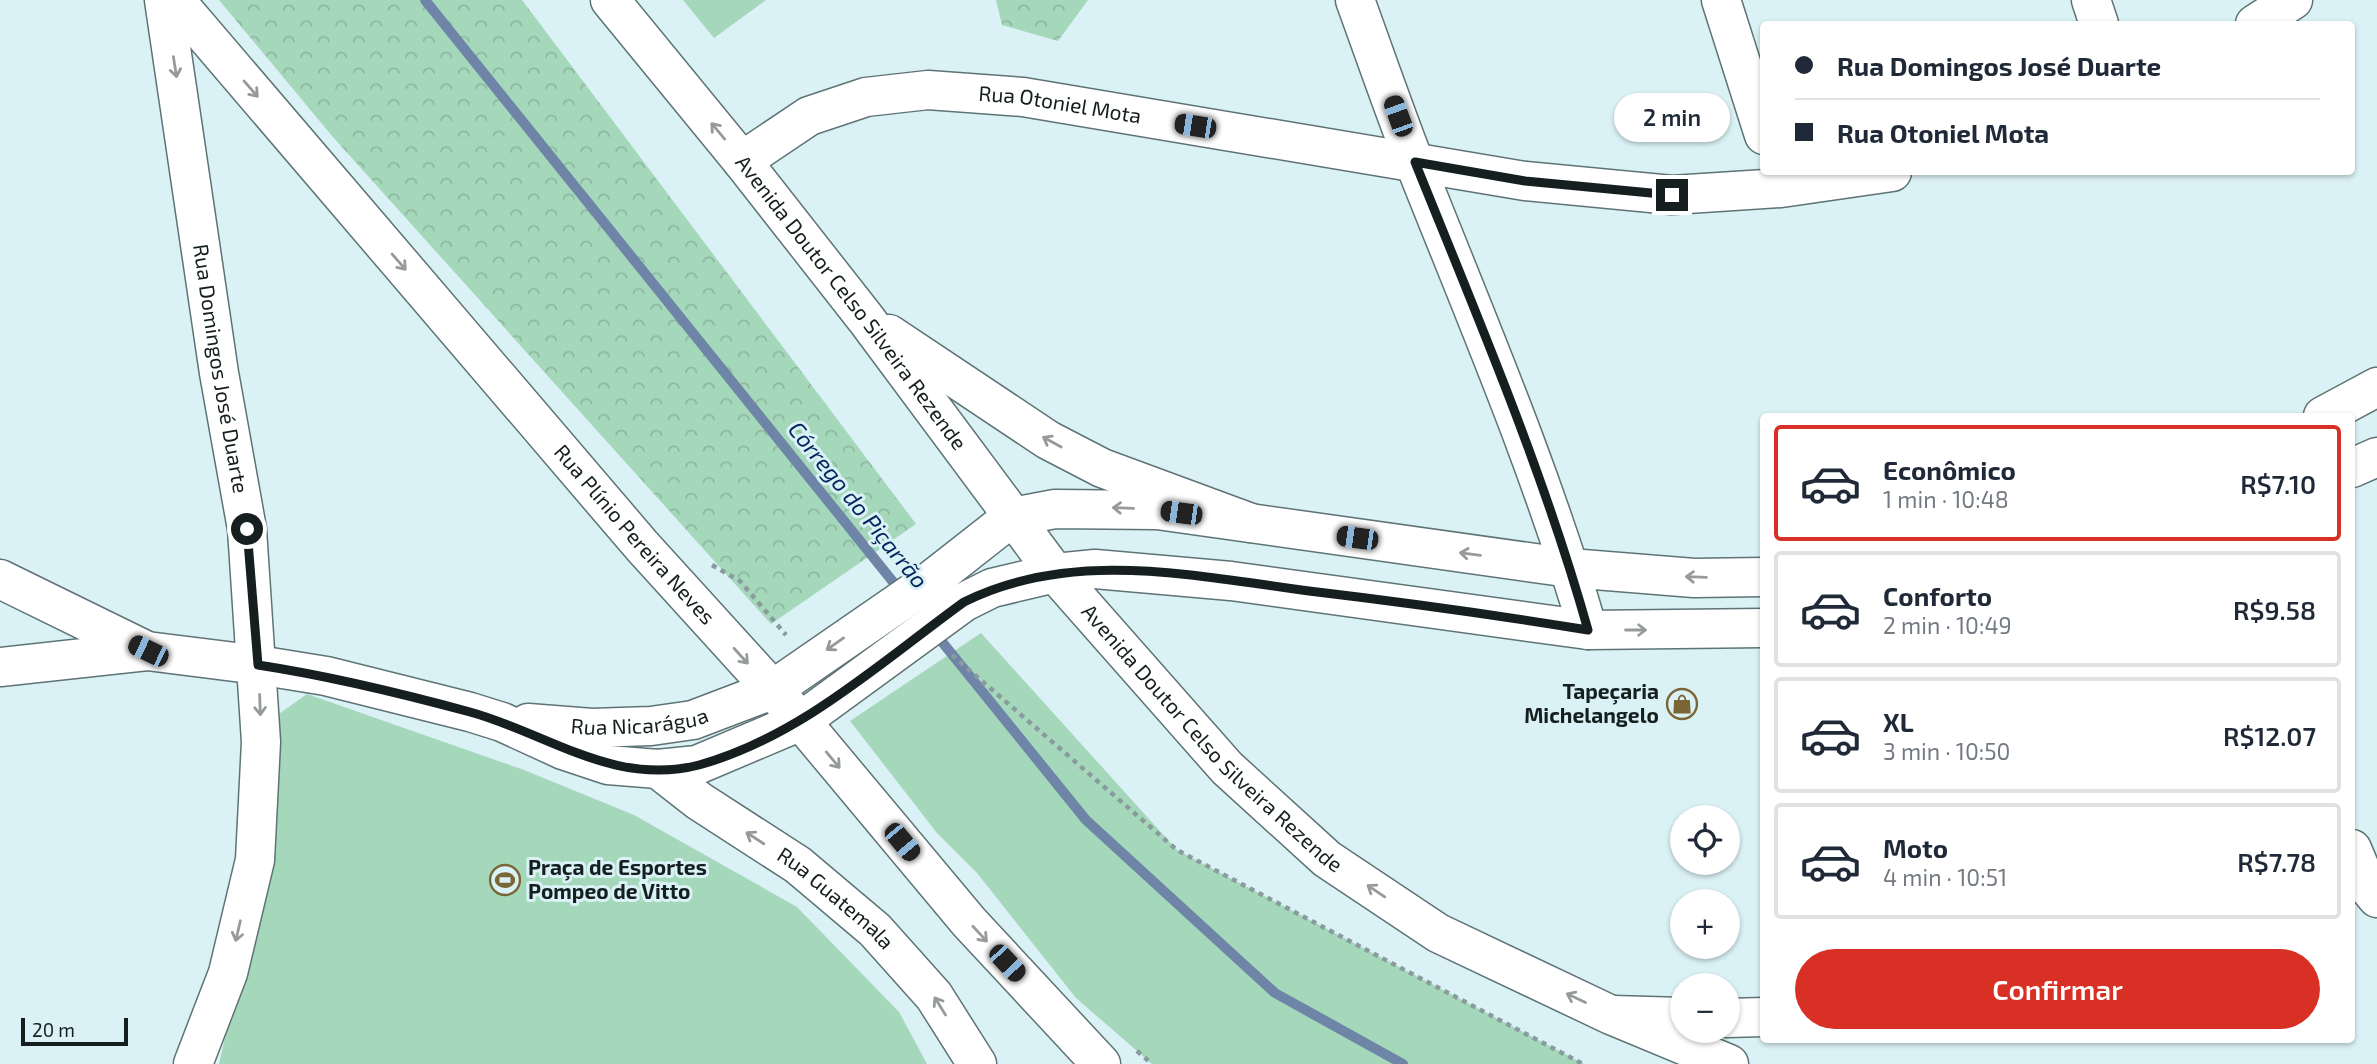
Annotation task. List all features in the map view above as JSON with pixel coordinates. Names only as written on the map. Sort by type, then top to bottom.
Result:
[{"type":"main road","name":"Rua Domingos José Duarte","points":[[164,0],[219,373],[247,529],[261,741],[255,860],[228,974],[193,1064]]},
{"type":"main road","name":"Rua Plínio Pereira Neves","points":[[175,0],[642,545],[801,721],[969,922],[1101,1064]]},
{"type":"main road","name":"Avenida Doutor Celso Silveira Rezende","points":[[610,0],[742,161],[866,319],[1055,573],[1227,768],[1327,859],[1438,933],[1611,1015],[1728,1064]]},
{"type":"main road","points":[[1355,0],[1415,162],[1490,349],[1570,568],[1588,630]]},
{"type":"main road","points":[[1721,0],[1760,122]]},
{"type":"main road","points":[[2091,0],[2098,21]]},
{"type":"main road","points":[[2260,21],[2293,0]]},
{"type":"main road","name":"Rua Otoniel Mota","points":[[742,161],[809,116],[866,97],[928,90],[1023,97],[1525,181],[1672,195],[1778,180],[1849,175]]},
{"type":"main road","points":[[866,319],[1048,440],[1102,468],[1251,523]]},
{"type":"main road","points":[[2329,413],[2377,387]]},
{"type":"main road","points":[[2355,467],[2377,457]]},
{"type":"main road","points":[[1012,517],[1055,509],[1091,507],[1157,510],[1570,568],[1694,578],[1760,578]]},
{"type":"main road","name":"Rua Nicarágua","points":[[502,722],[592,728],[651,726],[693,720],[772,690],[933,579],[1012,517]]},
{"type":"main road","name":"Rua Nicarágua","points":[[0,667],[148,651],[258,665],[326,676],[502,722],[564,750],[608,765],[658,769],[697,765],[801,721],[930,647],[964,602],[992,588],[1055,573],[1095,569],[1167,573],[1588,630],[1760,628]]},
{"type":"main road","points":[[0,579],[148,651]]},
{"type":"main road","name":"Rua Guatemala","points":[[658,769],[699,801],[798,865],[875,930],[934,996],[977,1064]]},
{"type":"main road","points":[[2355,857],[2368,890]]},
{"type":"main road","points":[[1611,1015],[1670,1017]]},
{"type":"main road","points":[[1740,1018],[1760,1017]]},
{"type":"path","points":[[930,647],[951,654],[1177,850],[1573,1062],[1583,1064]]},
{"type":"green space","points":[[219,0],[522,0],[916,524],[771,624],[332,136]]},
{"type":"green space","points":[[683,0],[766,0],[714,38]]},
{"type":"green space","points":[[996,0],[1088,0],[1058,41],[1002,25]]},
{"type":"green space","points":[[981,633],[1177,850],[1584,1064],[1152,1064],[1076,998],[977,873],[937,833],[850,721]]},
{"type":"green space","name":"Praça de Esportes Pompeo de Vitto","points":[[307,694],[524,770],[634,815],[797,907],[899,1012],[927,1064],[219,1064],[267,853],[276,716]]},
{"type":"waterway","name":"Córrego do Piçarrão","points":[[425,0],[902,593]]},
{"type":"waterway","name":"Córrego do Piçarrão","points":[[934,632],[1086,820],[1275,993],[1403,1064]]},
{"type":"place","name":"Tapeçaria Michelangelo","points":[[1682,704]]},
{"type":"place","name":"Praça de Esportes Pompeo de Vitto","points":[[505,880]]},
{"type":"route","points":[[247,529],[258,665],[326,676],[470,712],[502,722],[564,750],[608,765],[658,769],[697,765],[801,721],[964,602],[992,588],[1055,573],[1095,569],[1167,573],[1588,630],[1570,568],[1490,349],[1415,162],[1525,181],[1672,195]]}]
